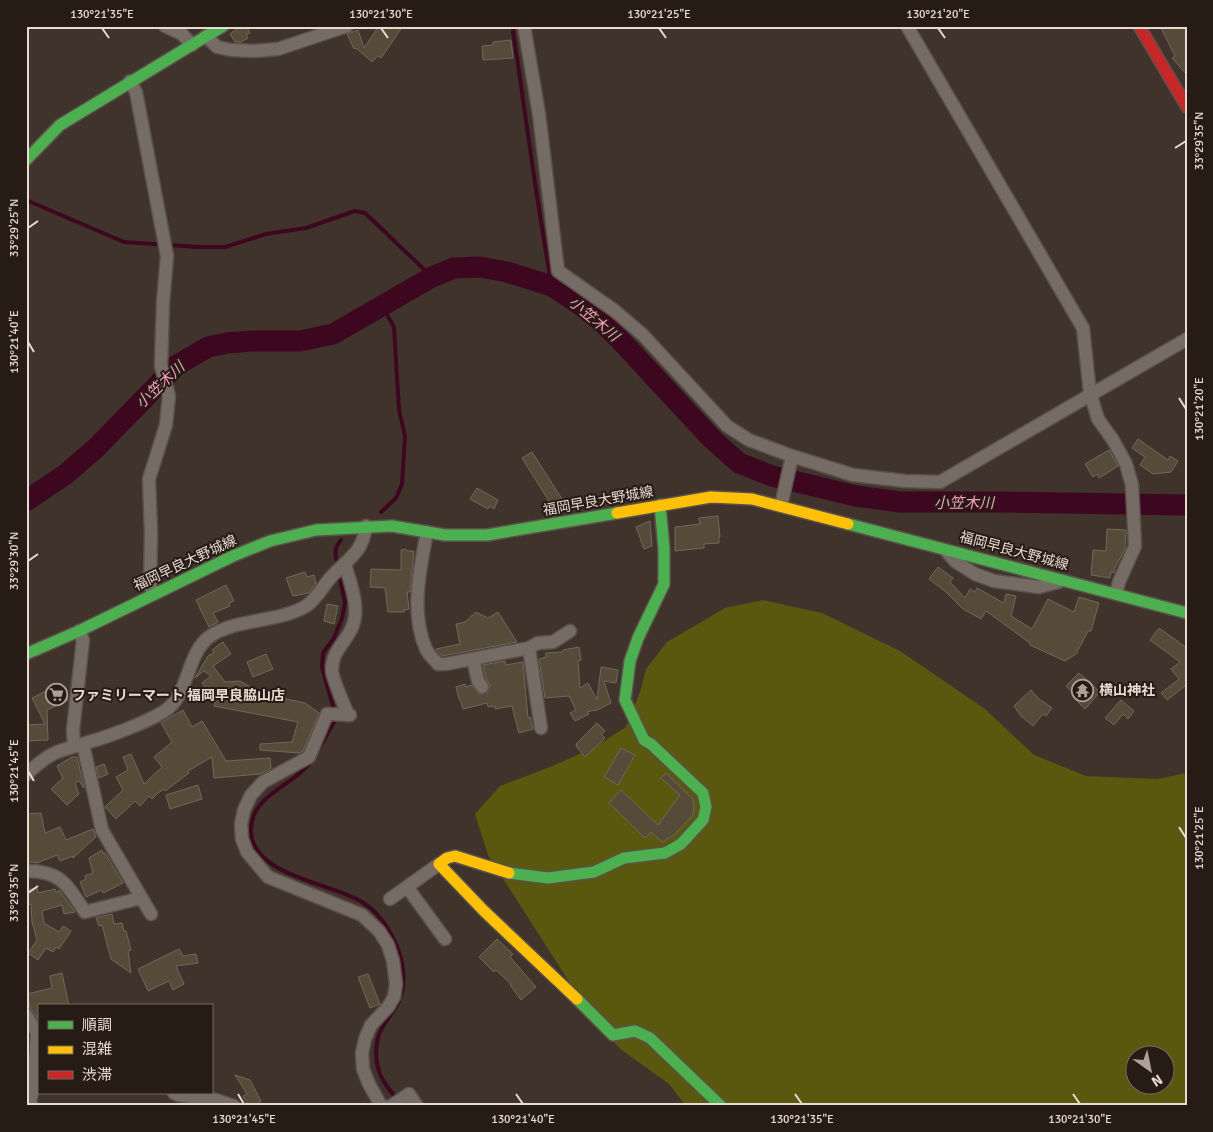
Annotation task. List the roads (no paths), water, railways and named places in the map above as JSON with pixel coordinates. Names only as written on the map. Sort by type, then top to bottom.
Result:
[{"type":"main road","points":[[26,160],[60,125],[223,26]]},
{"type":"main road","points":[[1139,26],[1187,107]]},
{"type":"main road","name":"福岡早良大野城線","points":[[26,654],[79,631],[233,556],[270,541],[316,530],[392,526],[445,535],[487,535],[712,497],[752,499],[1187,613]]},
{"type":"main road","points":[[660,505],[664,549],[664,584],[635,646],[630,661],[625,700],[644,740],[651,744],[703,793],[706,807],[703,820],[681,844],[664,853],[624,858],[594,872],[548,878],[512,874],[456,856],[447,858],[439,864],[484,911],[613,1035],[635,1031],[650,1038],[721,1106]]},
{"type":"street","points":[[165,26],[182,34],[192,45]]},
{"type":"street","points":[[206,36],[217,47],[255,52],[278,49],[347,26]]},
{"type":"street","points":[[524,26],[539,114],[558,271],[615,311],[643,335],[727,426],[749,440],[792,456],[853,474],[905,481],[940,482],[1090,393],[1187,339]]},
{"type":"street","points":[[907,26],[1083,328],[1090,393],[1098,420],[1113,440],[1126,464],[1132,485],[1135,546],[1119,582],[1116,594]]},
{"type":"street","points":[[130,82],[136,92],[167,256],[161,366],[169,396],[166,425],[149,479],[150,586],[154,594]]},
{"type":"street","points":[[780,506],[792,456]]},
{"type":"street","points":[[26,775],[38,763],[56,752],[146,720],[163,712],[176,701],[200,646],[210,636],[220,630],[288,613],[305,606],[318,595],[364,540],[366,526]]},
{"type":"street","points":[[427,532],[420,567],[418,607],[420,633],[427,651],[438,664],[529,648],[538,643],[553,642],[570,631]]},
{"type":"street","points":[[944,548],[956,562],[975,574],[994,581],[1039,587],[1066,580]]},
{"type":"street","points":[[345,564],[355,605],[355,619],[352,628],[336,652],[332,672],[347,715],[327,714],[309,757],[263,782],[252,795],[244,810],[241,824],[242,839],[247,852],[268,877],[362,915],[379,931],[388,946],[396,984],[394,997],[388,1007],[371,1025],[362,1053],[363,1069],[380,1104],[383,1106]]},
{"type":"street","points":[[79,631],[83,640],[73,730],[102,830],[151,914]]},
{"type":"street","points":[[529,648],[541,728]]},
{"type":"street","points":[[473,659],[478,681],[482,687]]},
{"type":"street","points":[[390,899],[439,864]]},
{"type":"street","points":[[26,871],[38,871],[56,875],[68,887],[86,912],[141,898]]},
{"type":"street","points":[[407,887],[445,939]]},
{"type":"street","points":[[26,1015],[38,1033],[34,1088],[30,1102],[32,1106]]},
{"type":"street","points":[[176,1094],[216,1100],[234,1106]]},
{"type":"street","points":[[391,1106],[408,1094],[417,1106]]},
{"type":"waterway","points":[[514,26],[513,31],[531,158],[552,286]]},
{"type":"waterway","points":[[26,200],[124,242],[198,247],[225,247],[266,234],[306,228],[355,211],[365,213],[432,277]]},
{"type":"waterway","name":"小笠木川","points":[[26,501],[66,474],[96,448],[177,365],[208,347],[251,341],[300,341],[333,334],[432,277],[454,268],[480,267],[507,272],[552,286],[579,304],[601,321],[622,342],[712,439],[739,463],[772,476],[856,496],[900,502],[1187,505]]},
{"type":"waterway","points":[[381,512],[396,498],[402,484],[405,436],[399,410],[394,327],[382,306]]},
{"type":"waterway","points":[[336,559],[336,549],[341,540]]},
{"type":"waterway","points":[[317,752],[334,722],[334,710],[322,667],[323,653],[334,638],[342,618],[345,602],[339,575]]},
{"type":"waterway","points":[[312,760],[257,809],[252,820],[251,833],[255,848],[265,859],[280,869],[349,895],[362,902],[380,918],[393,937],[402,964],[402,992],[395,1009],[379,1034],[376,1056],[383,1080],[403,1106]]},
{"type":"place","name":"横山神社","points":[[1083,690]]},
{"type":"place","name":"ファミリーマート 福岡早良脇山店","points":[[56,695]]}]
